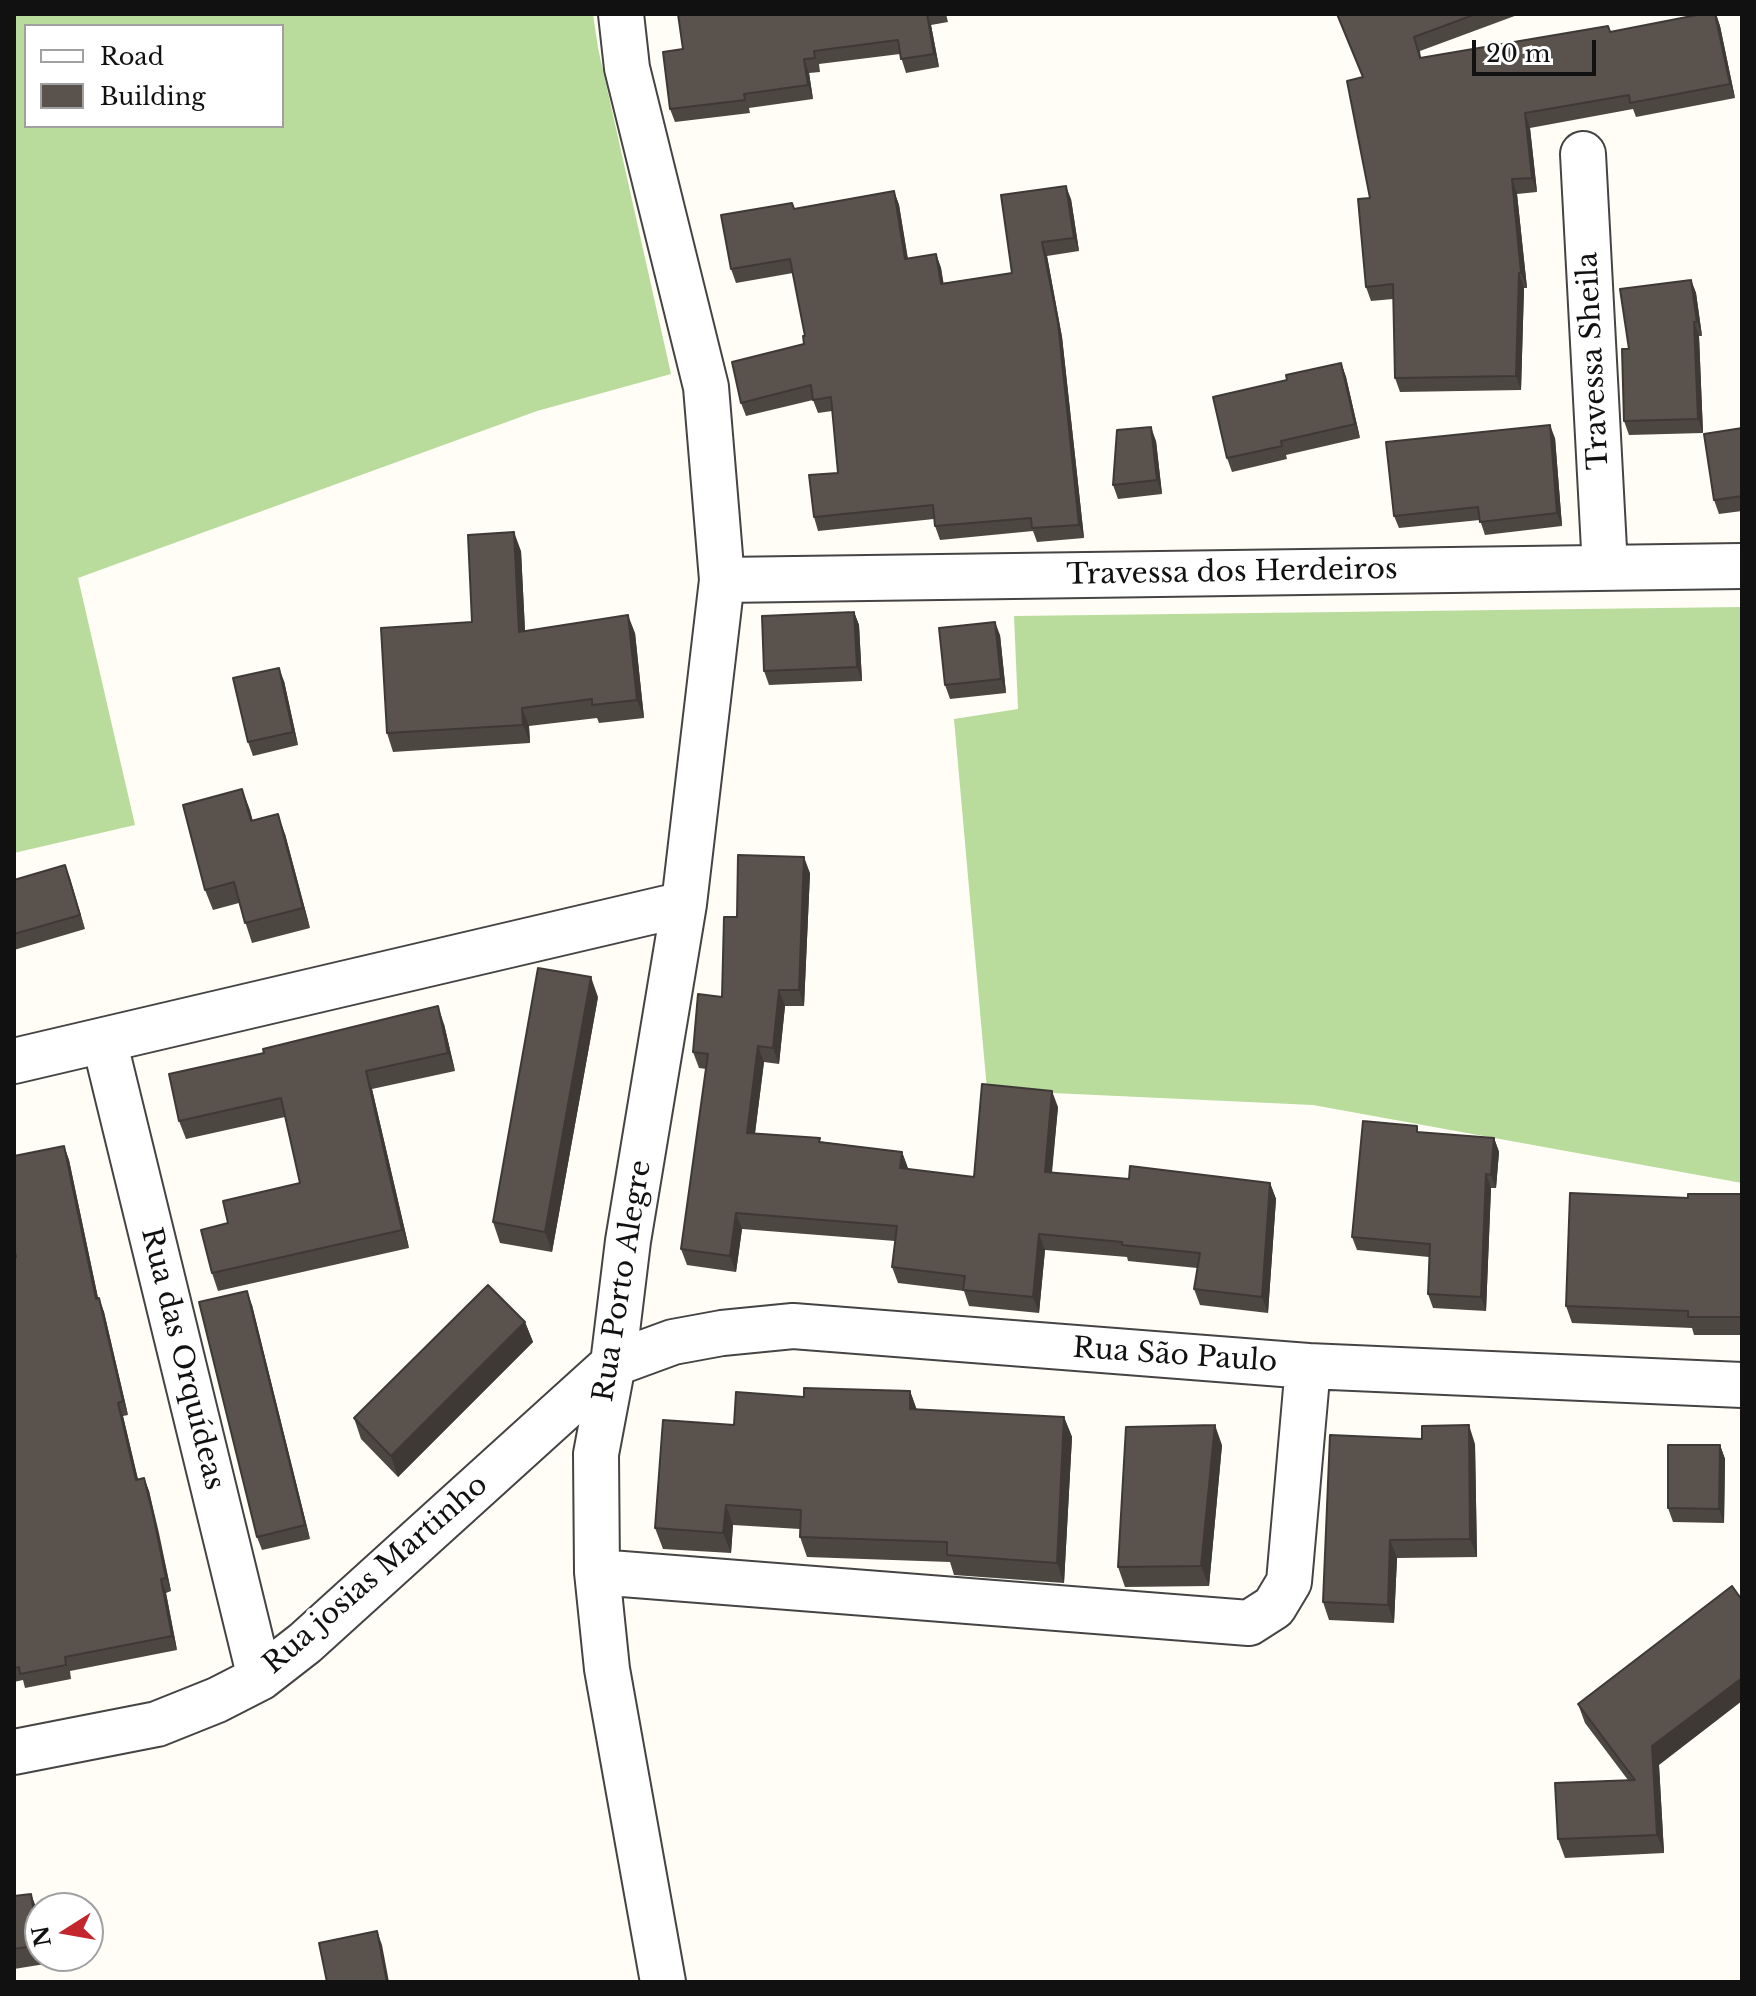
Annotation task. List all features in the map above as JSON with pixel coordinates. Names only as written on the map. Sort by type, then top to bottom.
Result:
[{"type":"street","name":"Rua Porto Alegre","points":[[621,14],[627,68],[706,387],[722,580],[684,904],[628,1241],[613,1364],[596,1454],[597,1572],[607,1669],[663,1982]]},
{"type":"street","name":"Travessa Sheila","points":[[1583,154],[1605,568]]},
{"type":"street","name":"Travessa dos Herdeiros","points":[[722,580],[1742,566]]},
{"type":"street","points":[[14,1061],[684,904]]},
{"type":"street","name":"Rua das Orquídeas","points":[[104,1040],[260,1678]]},
{"type":"street","name":"Rua São Paulo","points":[[613,1364],[673,1342],[722,1333],[793,1326],[1308,1366],[1742,1385]]},
{"type":"street","name":"Rua josias Martinho","points":[[14,1752],[157,1724],[217,1700],[260,1678],[305,1643],[613,1364]]},
{"type":"street","points":[[597,1572],[1249,1623],[1274,1607],[1289,1582],[1308,1366]]},
{"type":"green space","points":[[14,14],[593,14],[671,374],[537,411],[78,578],[135,825],[14,853]]},
{"type":"green space","points":[[1742,607],[1742,1183],[1313,1105],[987,1090],[954,719],[1018,709],[1014,616]]},
{"type":"building","points":[[678,14],[927,14],[934,54],[901,59],[898,40],[814,51],[815,58],[804,59],[808,85],[744,94],[745,100],[670,109],[663,52],[683,49]]},
{"type":"building","points":[[1337,14],[1476,14],[1414,37],[1420,58],[1608,26],[1610,32],[1715,14],[1730,84],[1630,103],[1629,95],[1525,113],[1532,178],[1512,179],[1521,273],[1516,376],[1395,378],[1393,284],[1366,287],[1358,199],[1370,198],[1347,81],[1363,77]]},
{"type":"building","points":[[1066,186],[1074,238],[1042,242],[1058,323],[1079,525],[1032,528],[1031,518],[935,526],[933,505],[814,517],[809,475],[838,473],[831,397],[813,400],[811,385],[741,403],[732,362],[804,344],[790,259],[731,269],[721,215],[792,203],[794,209],[894,191],[905,259],[936,254],[941,284],[1012,273],[1001,195]]},
{"type":"building","points":[[1691,280],[1697,322],[1694,322],[1698,419],[1624,421],[1622,349],[1629,349],[1620,289]]},
{"type":"building","points":[[1341,363],[1355,424],[1281,441],[1282,446],[1227,458],[1213,397],[1287,380],[1286,375]]},
{"type":"building","points":[[1550,425],[1557,513],[1480,522],[1478,507],[1394,516],[1386,442]]},
{"type":"building","points":[[1151,427],[1157,480],[1113,485],[1117,430]]},
{"type":"building","points":[[1742,428],[1742,496],[1714,500],[1704,434]]},
{"type":"building","points":[[514,532],[519,632],[628,615],[637,700],[592,705],[592,699],[522,708],[523,725],[387,733],[381,628],[472,622],[468,535]]},
{"type":"building","points":[[854,612],[857,667],[764,671],[762,616]]},
{"type":"building","points":[[995,622],[1001,679],[945,685],[939,628]]},
{"type":"building","points":[[279,668],[293,732],[248,742],[233,678]]},
{"type":"building","points":[[242,789],[251,821],[278,814],[303,908],[245,923],[234,882],[205,890],[183,805]]},
{"type":"building","points":[[738,855],[804,857],[799,990],[779,990],[773,1048],[758,1046],[747,1133],[820,1138],[819,1142],[902,1152],[900,1168],[974,1177],[982,1084],[1052,1091],[1045,1172],[1129,1179],[1130,1166],[1270,1183],[1262,1297],[1194,1289],[1200,1253],[1039,1234],[1033,1297],[963,1290],[965,1276],[892,1267],[897,1226],[736,1213],[730,1256],[681,1249],[708,1054],[693,1052],[698,994],[722,997],[724,917],[737,917]]},
{"type":"building","points":[[65,865],[80,915],[14,934],[14,880]]},
{"type":"building","points":[[538,968],[591,977],[545,1232],[493,1222]]},
{"type":"building","points":[[438,1006],[448,1053],[366,1071],[402,1230],[212,1273],[201,1230],[228,1223],[223,1201],[300,1183],[281,1098],[179,1121],[169,1074],[264,1053],[263,1049]]},
{"type":"building","points":[[1363,1121],[1417,1126],[1417,1132],[1494,1138],[1491,1175],[1486,1174],[1481,1297],[1428,1294],[1430,1244],[1352,1237]]},
{"type":"building","points":[[64,1146],[96,1299],[99,1298],[123,1401],[118,1403],[136,1480],[144,1478],[154,1519],[166,1578],[161,1579],[172,1636],[65,1657],[66,1665],[20,1674],[19,1667],[14,1668],[14,1156]]},
{"type":"building","points":[[1570,1193],[1688,1198],[1688,1194],[1742,1194],[1742,1317],[1688,1317],[1688,1311],[1566,1306]]},
{"type":"building","points":[[488,1285],[525,1322],[391,1456],[354,1418]]},
{"type":"building","points":[[247,1291],[305,1525],[257,1537],[199,1302]]},
{"type":"building","points":[[804,1388],[910,1391],[910,1409],[1064,1417],[1057,1563],[947,1555],[947,1542],[800,1537],[801,1510],[726,1505],[723,1533],[655,1528],[663,1420],[734,1425],[736,1392],[804,1397]]},
{"type":"building","points":[[1215,1425],[1201,1566],[1118,1567],[1126,1427]]},
{"type":"building","points":[[1469,1425],[1470,1539],[1390,1540],[1388,1605],[1323,1602],[1330,1435],[1422,1439],[1422,1426]]},
{"type":"building","points":[[1668,1445],[1720,1445],[1719,1509],[1668,1508]]},
{"type":"building","points":[[1732,1586],[1742,1600],[1742,1678],[1652,1746],[1657,1835],[1558,1839],[1555,1783],[1635,1780],[1578,1704]]},
{"type":"building","points":[[24,1895],[24,1947],[14,1949],[14,1896]]},
{"type":"building","points":[[377,1931],[387,1982],[327,1982],[319,1943]]}]
